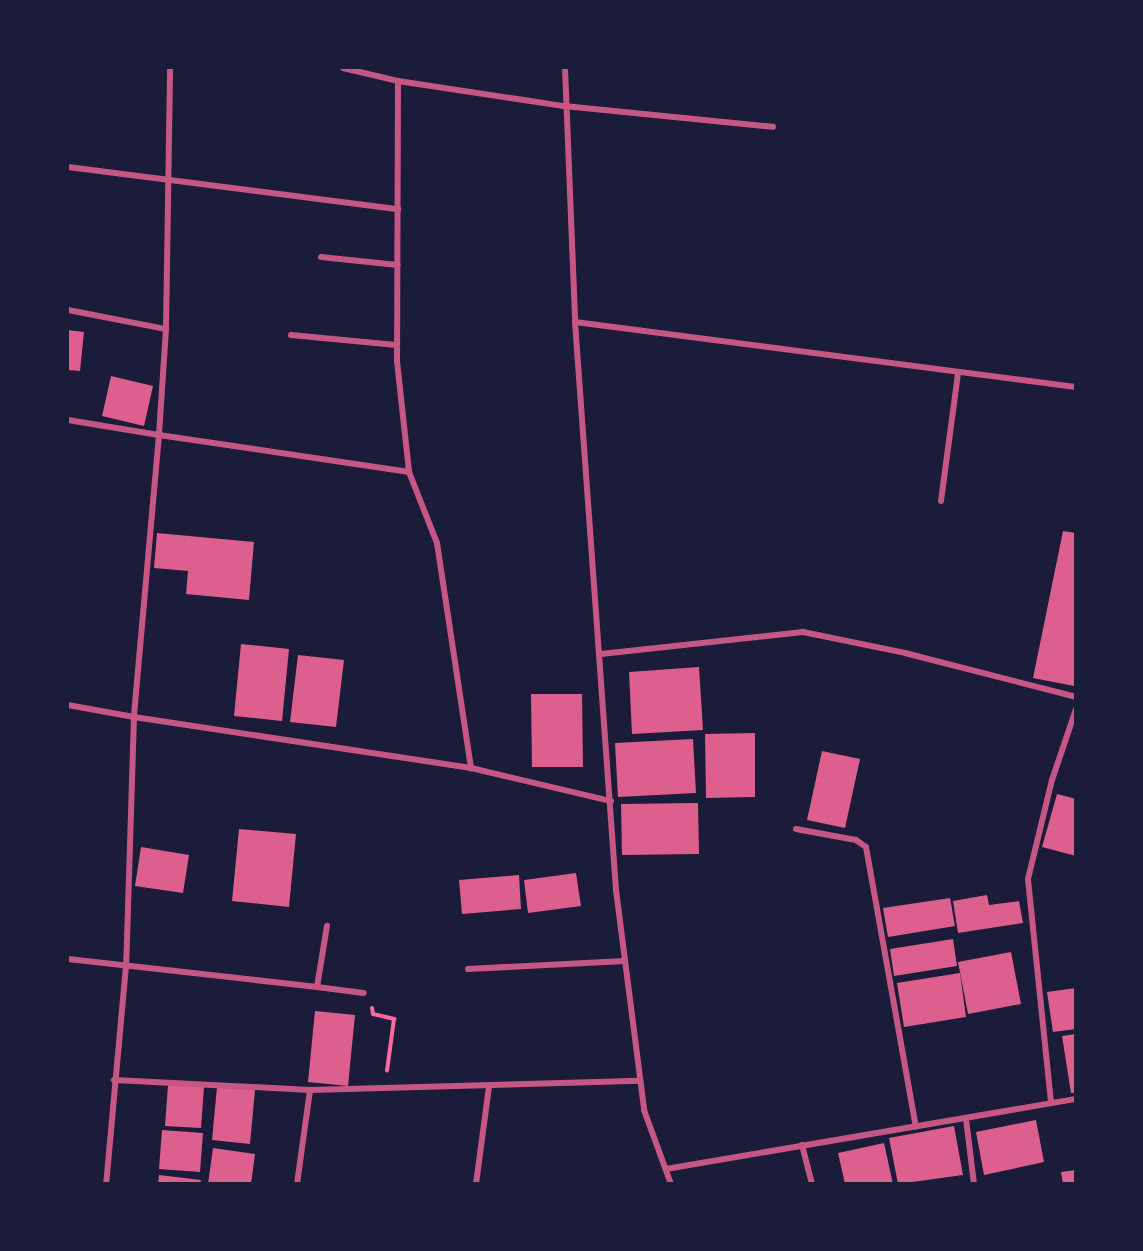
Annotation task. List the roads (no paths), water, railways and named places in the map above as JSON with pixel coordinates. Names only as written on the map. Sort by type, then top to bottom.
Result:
[{"type":"street","points":[[106,1184],[126,966],[134,717],[166,329],[170,68]]},
{"type":"street","points":[[343,68],[398,81],[564,106],[773,127]]},
{"type":"street","points":[[565,68],[564,106],[575,322],[624,961],[644,1110],[671,1184]]},
{"type":"street","points":[[398,81],[397,345],[409,472],[437,543],[471,768]]},
{"type":"street","points":[[68,167],[170,183],[398,209]]},
{"type":"street","points":[[321,257],[398,265]]},
{"type":"street","points":[[68,310],[166,329]]},
{"type":"street","points":[[575,322],[958,374],[1076,387]]},
{"type":"street","points":[[291,335],[397,345]]},
{"type":"street","points":[[941,501],[958,374]]},
{"type":"street","points":[[68,420],[409,472]]},
{"type":"street","points":[[601,654],[803,632],[905,653],[1076,697]]},
{"type":"street","points":[[68,705],[471,768],[611,801]]},
{"type":"street","points":[[1051,1102],[1028,879],[1049,790],[1076,709]]},
{"type":"street","points":[[796,829],[856,840],[866,848],[916,1127]]},
{"type":"street","points":[[317,987],[327,926]]},
{"type":"street","points":[[68,959],[364,993]]},
{"type":"street","points":[[468,969],[624,961]]},
{"type":"street","points":[[114,1080],[310,1090],[489,1087],[640,1081]]},
{"type":"street","points":[[476,1184],[489,1087]]},
{"type":"street","points":[[297,1184],[310,1090]]},
{"type":"street","points":[[666,1169],[1076,1099]]},
{"type":"street","points":[[966,1119],[974,1184]]},
{"type":"street","points":[[802,1145],[812,1184]]}]
